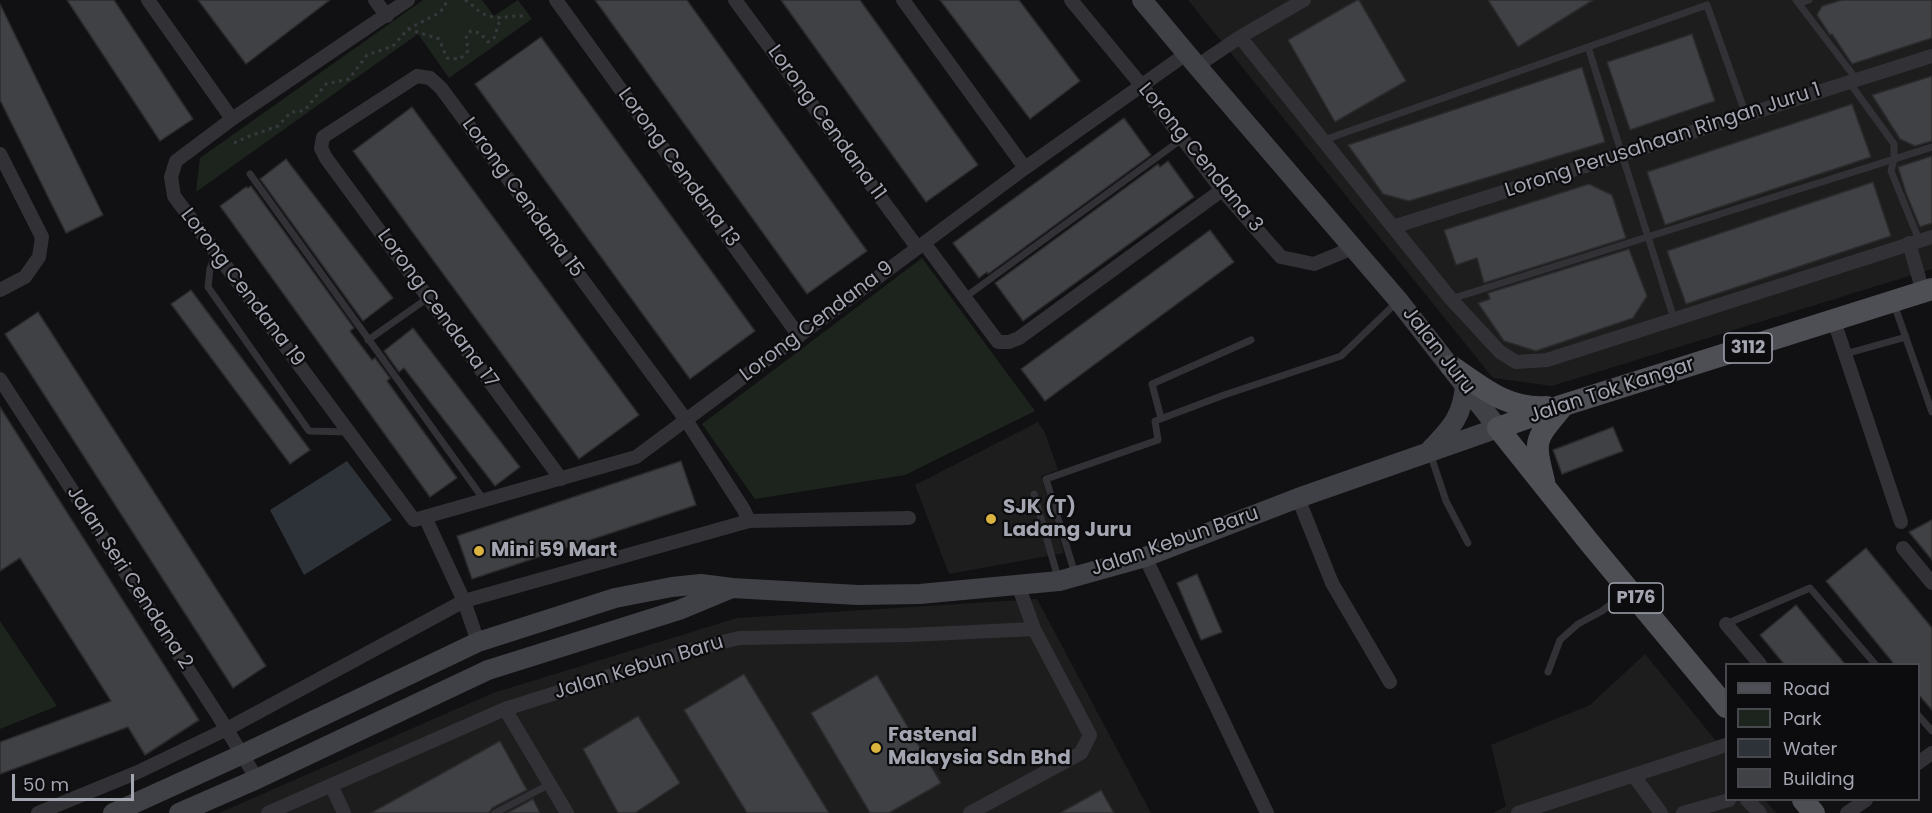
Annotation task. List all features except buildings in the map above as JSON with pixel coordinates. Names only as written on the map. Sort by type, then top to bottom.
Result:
[{"type":"main road","name":"Jalan Tok Kangar","points":[[1498,428],[1564,405],[1927,291]]},
{"type":"main road","points":[[1450,366],[1494,396],[1522,407],[1564,405]]},
{"type":"main road","points":[[1546,490],[1536,446],[1539,437],[1564,405]]},
{"type":"main road","name":"Jalan Juru","points":[[1498,428],[1546,490],[1725,706]]},
{"type":"main road","points":[[1804,801],[1814,813]]},
{"type":"street","points":[[148,0],[232,119]]},
{"type":"street","points":[[375,0],[387,16]]},
{"type":"street","name":"Lorong Cendana 19","points":[[408,0],[232,119],[176,161],[171,177],[174,196],[348,432],[419,518],[464,601],[478,642]]},
{"type":"street","name":"Lorong Cendana 13","points":[[556,0],[799,336]]},
{"type":"street","name":"Lorong Cendana 11","points":[[735,0],[920,245],[998,342],[1009,342],[1019,338],[1222,190]]},
{"type":"street","points":[[903,0],[1024,168]]},
{"type":"street","name":"Lorong Cendana 3","points":[[1071,0],[1142,86],[1222,190],[1281,257],[1314,264],[1353,248]]},
{"type":"street","name":"Jalan Juru","points":[[1142,0],[1398,300],[1498,428]]},
{"type":"street","name":"Lorong Cendana 9","points":[[419,518],[636,457],[1024,168],[1142,86],[1240,37],[1304,0]]},
{"type":"street","points":[[1240,37],[1451,299],[1500,352],[1516,362],[1547,360],[1920,240],[1927,291]]},
{"type":"street","name":"Lorong Perusahaan Ringan Juru 1","points":[[1393,227],[1932,56]]},
{"type":"street","name":"Lorong Cendana 15","points":[[323,137],[417,76],[430,78],[441,88],[686,420],[749,521]]},
{"type":"street","name":"Lorong Cendana 17","points":[[323,137],[321,148],[326,158],[561,479]]},
{"type":"street","points":[[0,154],[42,237],[39,257],[25,277],[0,290]]},
{"type":"street","points":[[1834,321],[1901,522]]},
{"type":"street","name":"Jalan Seri Cendana 2","points":[[0,379],[257,779]]},
{"type":"street","points":[[1430,451],[1450,429],[1458,416],[1464,403],[1465,385]]},
{"type":"street","name":"Jalan Kebun Baru","points":[[113,813],[478,642],[615,598],[701,584],[732,588],[858,595],[920,594],[1067,579],[1145,557],[1298,498],[1498,428]]},
{"type":"street","points":[[1298,498],[1332,583],[1390,682]]},
{"type":"street","points":[[38,813],[138,772],[227,729],[464,601],[749,521],[909,518]]},
{"type":"street","points":[[1903,548],[1932,583]]},
{"type":"street","points":[[1145,557],[1267,813]]},
{"type":"street","points":[[970,813],[1082,753],[1090,735],[1034,629],[1018,585]]},
{"type":"street","name":"Jalan Kebun Baru","points":[[179,813],[257,779],[488,670],[679,610],[732,588]]},
{"type":"street","points":[[1726,624],[1759,663]]},
{"type":"street","name":"Jalan Kebun Baru","points":[[268,813],[505,709],[695,649],[739,638],[910,635],[1034,629]]},
{"type":"street","points":[[505,709],[567,813]]},
{"type":"street","points":[[1518,813],[1725,745]]},
{"type":"street","points":[[1634,776],[1661,813]]},
{"type":"street","points":[[332,785],[344,813]]},
{"type":"street","points":[[1683,813],[1725,801]]},
{"type":"street","points":[[1748,801],[1760,813]]},
{"type":"street","points":[[1847,813],[1865,801]]},
{"type":"lane","points":[[1809,0],[1798,2],[1894,144],[1891,171],[1920,240]]},
{"type":"lane","points":[[1323,140],[1707,5],[1746,115]]},
{"type":"lane","points":[[1588,47],[1674,318]]},
{"type":"lane","points":[[964,298],[1182,139]]},
{"type":"lane","points":[[1451,299],[1932,147]]},
{"type":"lane","points":[[250,174],[484,500]]},
{"type":"lane","points":[[216,253],[210,269],[208,287],[309,431],[348,432]]},
{"type":"lane","points":[[368,340],[428,298]]},
{"type":"lane","points":[[1067,579],[1046,479],[1158,440],[1155,421],[1161,418],[1341,356],[1398,300]]},
{"type":"lane","points":[[1893,302],[1932,412]]},
{"type":"lane","points":[[1845,354],[1906,337]]},
{"type":"lane","points":[[1161,418],[1152,384],[1251,340]]},
{"type":"lane","points":[[1430,451],[1446,501],[1468,543]]},
{"type":"lane","points":[[1034,494],[1067,579]]},
{"type":"lane","points":[[1726,624],[1810,588],[1874,663]]},
{"type":"lane","points":[[1548,672],[1560,640],[1578,624],[1602,611],[1629,590]]},
{"type":"lane","points":[[1920,717],[1932,731]]},
{"type":"lane","points":[[495,813],[550,784]]},
{"type":"path","points":[[234,143],[246,136],[278,126],[291,111],[304,111],[326,84],[349,79],[367,55],[393,46],[408,29],[437,14],[444,8],[447,0]]},
{"type":"path","points":[[465,0],[484,14],[501,17],[523,16]]},
{"type":"path","points":[[408,29],[439,39],[447,58],[460,59],[468,51],[466,35],[471,31],[480,33],[488,42],[494,38],[501,17]]},
{"type":"shaded area","points":[[1188,0],[1932,0],[1932,269],[1552,386],[1493,378]]},
{"type":"shaded area","name":"SJK (T) Ladang Juru","points":[[1038,422],[1045,433],[1058,470],[1041,476],[1064,553],[949,574],[915,485]]},
{"type":"shaded area","points":[[1037,599],[1151,813],[219,813],[493,693],[737,618]]},
{"type":"shaded area","points":[[1645,654],[1725,752],[1725,801],[1766,801],[1776,813],[1493,813],[1506,806],[1491,745],[1590,705]]},
{"type":"green space","points":[[423,0],[482,0],[494,16],[518,0],[532,19],[449,78],[418,34],[196,192],[200,158]]},
{"type":"green space","points":[[922,258],[1035,411],[905,475],[755,499],[702,424]]},
{"type":"green space","points":[[0,621],[57,706],[0,729]]},
{"type":"water","points":[[347,461],[392,520],[304,575],[270,510]]},
{"type":"place","name":"SJK (T) Ladang Juru","points":[[991,519]]},
{"type":"place","name":"Mini 59 Mart","points":[[479,551]]},
{"type":"place","name":"Fastenal Malaysia Sdn Bhd","points":[[876,748]]}]
